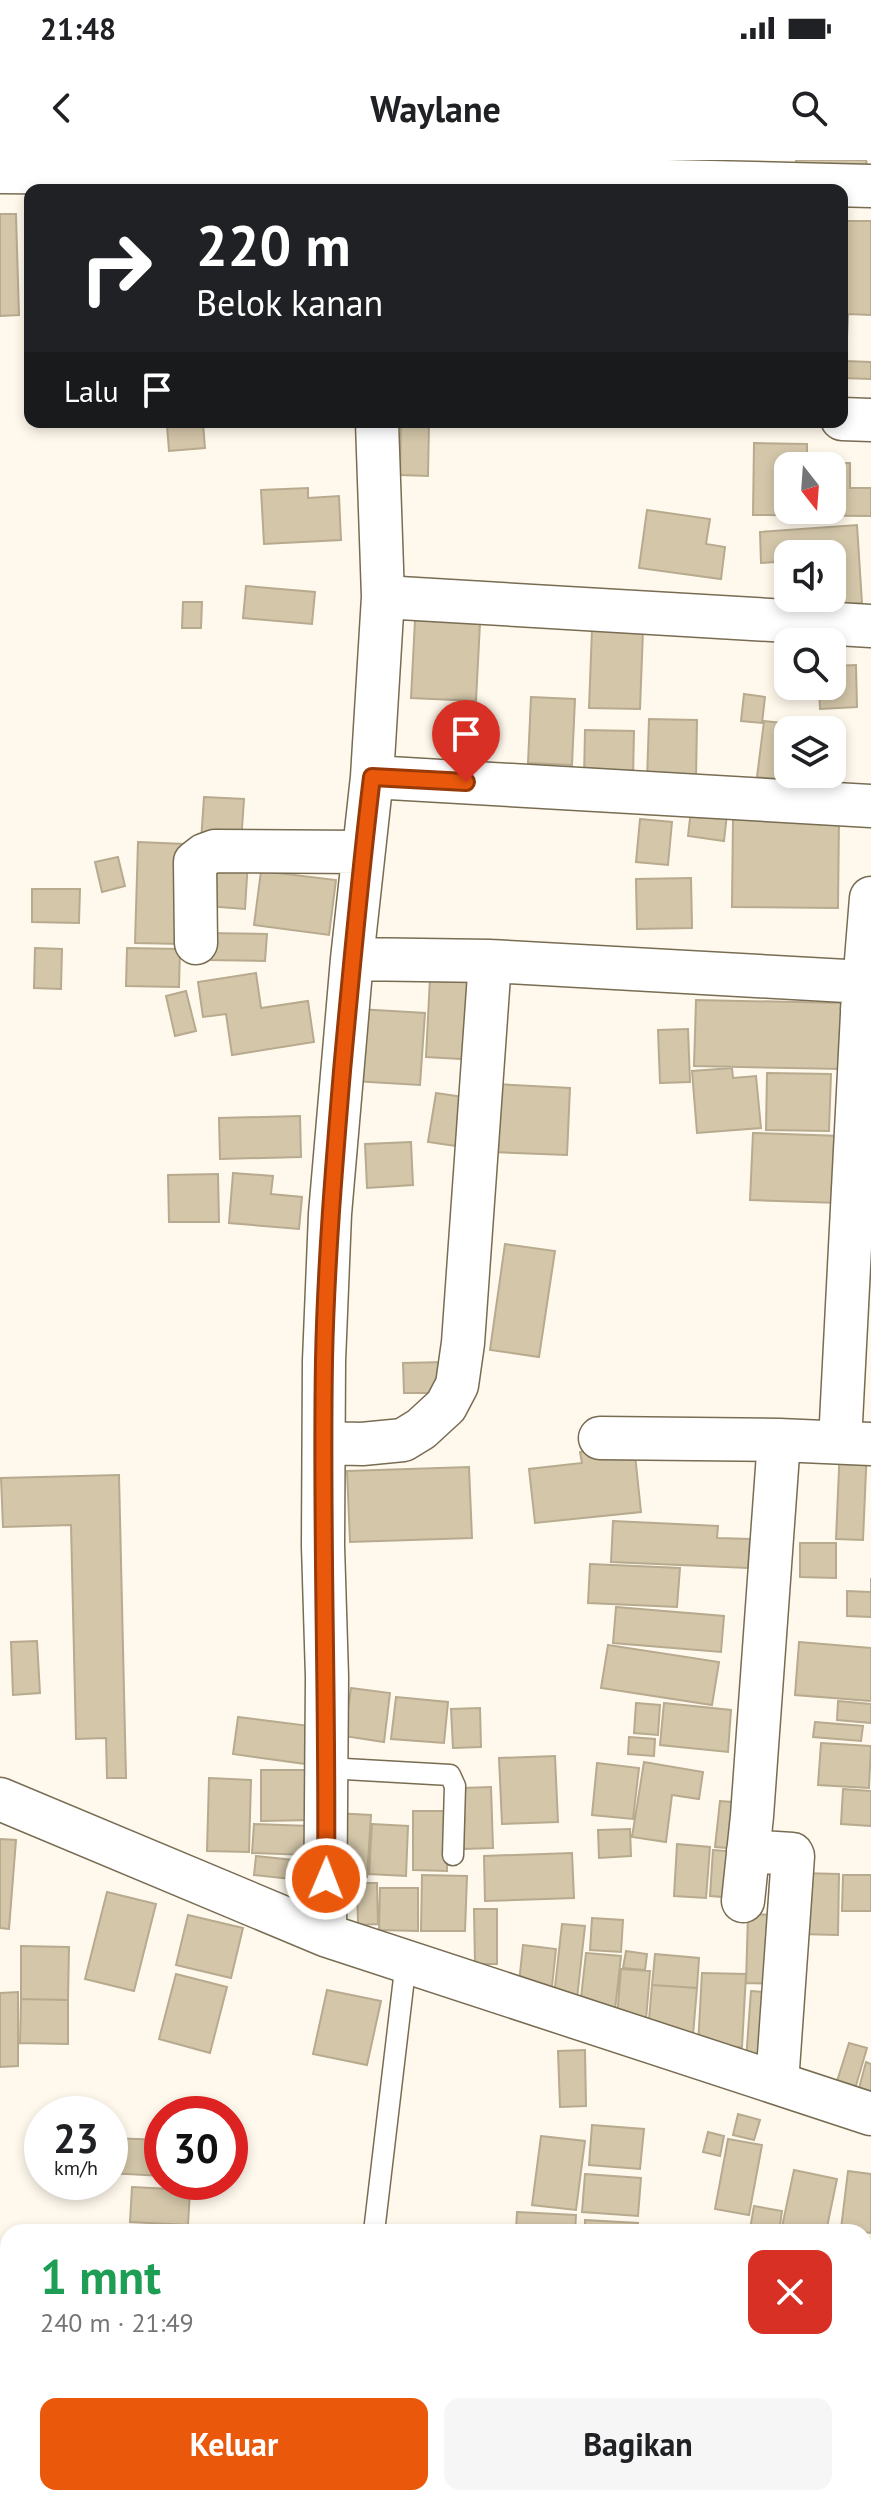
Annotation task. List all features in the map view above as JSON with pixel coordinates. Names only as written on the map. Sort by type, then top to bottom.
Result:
[{"type":"street","points":[[0,172],[225,168],[390,183],[550,184]]},
{"type":"street","points":[[848,186],[871,186]]},
{"type":"street","points":[[848,419],[871,420]]},
{"type":"street","points":[[325,1935],[327,1677],[323,1546],[324,1361],[330,1214],[362,852],[372,777],[383,597],[377,428]]},
{"type":"street","points":[[383,597],[871,626]]},
{"type":"street","points":[[372,777],[871,806]]},
{"type":"street","points":[[196,943],[195,862],[204,855],[215,851],[362,852]]},
{"type":"street","points":[[600,1438],[855,1443],[871,898]]},
{"type":"street","points":[[352,959],[490,961],[866,1004]]},
{"type":"street","points":[[324,1443],[362,1444],[403,1440],[421,1429],[446,1406],[457,1385],[463,1343],[490,961]]},
{"type":"street","points":[[743,1901],[779,1440]]},
{"type":"street","points":[[0,1799],[325,1935],[871,2114]]},
{"type":"street","points":[[748,1851],[793,1856],[777,2083]]},
{"type":"lane","points":[[327,1768],[450,1775],[455,1786],[453,1855]]},
{"type":"lane","points":[[375,2224],[406,1961]]},
{"type":"building","points":[[796,160],[866,160],[867,165],[797,173]]},
{"type":"building","points":[[0,214],[16,214],[19,315],[0,316]]},
{"type":"building","points":[[848,221],[871,221],[871,315],[848,314]]},
{"type":"building","points":[[848,361],[871,362],[871,379],[848,378]]},
{"type":"building","points":[[167,428],[203,428],[205,448],[169,451]]},
{"type":"building","points":[[401,428],[429,428],[428,476],[400,475]]},
{"type":"building","points":[[754,443],[807,444],[807,452],[774,452],[774,515],[753,515]]},
{"type":"building","points":[[846,463],[850,463],[850,488],[871,488],[871,516],[846,516]]},
{"type":"building","points":[[308,488],[308,498],[339,496],[341,540],[264,544],[261,490]]},
{"type":"building","points":[[647,510],[710,519],[706,544],[725,547],[721,579],[639,568]]},
{"type":"building","points":[[857,525],[862,603],[846,604],[846,540],[774,540],[774,562],[761,563],[760,532]]},
{"type":"building","points":[[246,586],[315,592],[312,624],[243,618]]},
{"type":"building","points":[[183,602],[202,602],[201,628],[182,628]]},
{"type":"building","points":[[415,620],[480,623],[476,701],[411,698]]},
{"type":"building","points":[[592,629],[643,630],[640,709],[589,708]]},
{"type":"building","points":[[846,665],[856,665],[857,707],[820,709],[820,700],[846,700]]},
{"type":"building","points":[[744,694],[765,697],[762,723],[741,721]]},
{"type":"building","points":[[531,697],[575,699],[572,765],[528,763]]},
{"type":"building","points":[[649,719],[697,720],[696,781],[647,780]]},
{"type":"building","points":[[764,721],[774,722],[774,779],[757,777]]},
{"type":"building","points":[[585,730],[634,731],[633,779],[584,778]]},
{"type":"building","points":[[204,797],[244,799],[241,843],[201,841]]},
{"type":"building","points":[[691,810],[727,814],[724,841],[688,836]]},
{"type":"building","points":[[733,818],[839,818],[838,908],[732,907]]},
{"type":"building","points":[[640,819],[672,822],[668,865],[636,862]]},
{"type":"building","points":[[138,842],[185,844],[182,944],[135,943]]},
{"type":"building","points":[[118,857],[125,886],[102,892],[95,862]]},
{"type":"building","points":[[211,858],[248,861],[245,909],[207,906]]},
{"type":"building","points":[[261,871],[336,880],[329,935],[254,925]]},
{"type":"building","points":[[691,878],[692,928],[637,929],[636,879]]},
{"type":"building","points":[[32,889],[80,889],[79,923],[32,922]]},
{"type":"building","points":[[207,933],[267,934],[265,961],[206,960]]},
{"type":"building","points":[[35,948],[62,949],[61,989],[34,988]]},
{"type":"building","points":[[127,948],[180,949],[179,987],[126,986]]},
{"type":"building","points":[[256,973],[261,1008],[308,1001],[314,1042],[232,1055],[226,1014],[203,1017],[198,982]]},
{"type":"building","points":[[430,978],[483,981],[478,1060],[426,1057]]},
{"type":"building","points":[[186,991],[196,1031],[175,1036],[166,996]]},
{"type":"building","points":[[696,1000],[843,1003],[842,1069],[694,1066]]},
{"type":"building","points":[[358,1009],[425,1013],[420,1085],[353,1081]]},
{"type":"building","points":[[688,1029],[690,1082],[660,1083],[658,1030]]},
{"type":"building","points":[[732,1068],[733,1078],[756,1076],[761,1128],[697,1133],[692,1071]]},
{"type":"building","points":[[767,1073],[831,1074],[829,1131],[766,1130]]},
{"type":"building","points":[[495,1084],[570,1088],[567,1155],[492,1152]]},
{"type":"building","points":[[436,1093],[478,1099],[470,1148],[428,1142]]},
{"type":"building","points":[[300,1116],[301,1157],[220,1159],[219,1118]]},
{"type":"building","points":[[753,1133],[841,1136],[839,1203],[750,1200]]},
{"type":"building","points":[[411,1142],[413,1185],[367,1188],[365,1144]]},
{"type":"building","points":[[233,1173],[273,1176],[271,1194],[302,1197],[299,1229],[229,1223]]},
{"type":"building","points":[[218,1174],[219,1222],[169,1222],[168,1175]]},
{"type":"building","points":[[505,1244],[555,1251],[539,1357],[490,1350]]},
{"type":"building","points":[[444,1362],[444,1393],[404,1393],[403,1363]]},
{"type":"building","points":[[634,1445],[641,1512],[535,1523],[529,1469],[582,1463],[580,1452]]},
{"type":"building","points":[[840,1446],[867,1447],[863,1540],[836,1539]]},
{"type":"building","points":[[469,1467],[472,1538],[350,1542],[347,1471]]},
{"type":"building","points":[[119,1475],[126,1778],[107,1778],[106,1738],[76,1739],[71,1525],[3,1527],[1,1478]]},
{"type":"building","points":[[613,1521],[718,1526],[717,1538],[750,1539],[748,1568],[611,1562]]},
{"type":"building","points":[[800,1543],[836,1543],[836,1578],[800,1577]]},
{"type":"building","points":[[590,1564],[680,1568],[677,1607],[588,1603]]},
{"type":"building","points":[[847,1591],[871,1592],[871,1617],[847,1616]]},
{"type":"building","points":[[616,1607],[724,1616],[721,1652],[613,1643]]},
{"type":"building","points":[[37,1641],[40,1693],[13,1695],[11,1642]]},
{"type":"building","points":[[799,1642],[871,1648],[871,1701],[795,1695]]},
{"type":"building","points":[[608,1645],[719,1662],[712,1705],[601,1688]]},
{"type":"building","points":[[351,1688],[390,1693],[384,1742],[344,1736]]},
{"type":"building","points":[[396,1697],[448,1702],[444,1743],[391,1739]]},
{"type":"building","points":[[838,1701],[871,1704],[871,1723],[837,1720]]},
{"type":"building","points":[[636,1703],[660,1705],[658,1735],[634,1733]]},
{"type":"building","points":[[664,1703],[731,1710],[728,1752],[660,1745]]},
{"type":"building","points":[[480,1708],[481,1747],[453,1748],[451,1709]]},
{"type":"building","points":[[238,1717],[318,1727],[313,1765],[233,1754]]},
{"type":"building","points":[[815,1722],[863,1726],[861,1741],[813,1737]]},
{"type":"building","points":[[629,1737],[655,1739],[654,1756],[628,1754]]},
{"type":"building","points":[[821,1743],[871,1746],[869,1788],[818,1785]]},
{"type":"building","points":[[555,1756],[558,1822],[502,1824],[499,1758]]},
{"type":"building","points":[[644,1762],[703,1772],[699,1799],[672,1795],[666,1842],[632,1837]]},
{"type":"building","points":[[597,1763],[639,1768],[633,1819],[592,1815]]},
{"type":"building","points":[[261,1770],[313,1770],[313,1820],[261,1821]]},
{"type":"building","points":[[209,1778],[251,1780],[249,1852],[207,1851]]},
{"type":"building","points":[[491,1787],[493,1848],[464,1849],[462,1788]]},
{"type":"building","points":[[843,1789],[871,1791],[871,1826],[841,1824]]},
{"type":"building","points":[[720,1801],[745,1803],[740,1849],[715,1847]]},
{"type":"building","points":[[413,1811],[447,1811],[447,1871],[413,1870]]},
{"type":"building","points":[[334,1813],[371,1815],[367,1877],[331,1875]]},
{"type":"building","points":[[254,1824],[310,1826],[308,1855],[252,1853]]},
{"type":"building","points":[[372,1824],[408,1826],[406,1876],[369,1874]]},
{"type":"building","points":[[630,1829],[631,1856],[599,1858],[598,1830]]},
{"type":"building","points":[[0,1839],[16,1840],[9,1929],[0,1928]]},
{"type":"building","points":[[677,1844],[710,1847],[706,1898],[674,1896]]},
{"type":"building","points":[[713,1850],[738,1852],[735,1898],[710,1896]]},
{"type":"building","points":[[572,1853],[574,1898],[485,1901],[484,1856]]},
{"type":"building","points":[[256,1856],[293,1860],[291,1879],[254,1875]]},
{"type":"building","points":[[800,1873],[839,1874],[838,1935],[799,1934]]},
{"type":"building","points":[[422,1875],[467,1876],[465,1931],[421,1931]]},
{"type":"building","points":[[843,1875],[871,1875],[871,1911],[842,1911]]},
{"type":"building","points":[[357,1883],[377,1883],[378,1924],[358,1925]]},
{"type":"building","points":[[380,1888],[418,1888],[418,1931],[379,1930]]},
{"type":"building","points":[[107,1892],[156,1904],[134,1991],[85,1979]]},
{"type":"building","points":[[474,1909],[497,1909],[497,1964],[475,1964]]},
{"type":"building","points":[[748,1914],[783,1915],[781,1984],[746,1983]]},
{"type":"building","points":[[188,1915],[243,1928],[231,1978],[176,1965]]},
{"type":"building","points":[[592,1918],[623,1920],[621,1952],[590,1950]]},
{"type":"building","points":[[562,1924],[585,1926],[576,2008],[553,2005]]},
{"type":"building","points":[[523,1945],[556,1949],[551,1996],[518,1992]]},
{"type":"building","points":[[21,1946],[69,1947],[68,2000],[21,1999]]},
{"type":"building","points":[[626,1951],[647,1954],[645,1970],[623,1968]]},
{"type":"building","points":[[586,1953],[621,1956],[614,2019],[579,2016]]},
{"type":"building","points":[[655,1954],[699,1958],[697,1988],[652,1985]]},
{"type":"building","points":[[621,1969],[650,1971],[645,2032],[616,2029]]},
{"type":"building","points":[[702,1973],[746,1974],[742,2047],[698,2046]]},
{"type":"building","points":[[176,1974],[227,1987],[210,2053],[159,2039]]},
{"type":"building","points":[[652,1985],[697,1988],[693,2035],[648,2031]]},
{"type":"building","points":[[327,1990],[381,2001],[367,2065],[313,2054]]},
{"type":"building","points":[[751,1991],[780,1993],[774,2062],[746,2060]]},
{"type":"building","points":[[18,1992],[18,2066],[0,2067],[0,1993]]},
{"type":"building","points":[[21,1999],[68,2000],[68,2044],[20,2043]]},
{"type":"building","points":[[849,2043],[867,2048],[852,2099],[833,2094]]},
{"type":"building","points":[[585,2050],[586,2106],[560,2107],[558,2051]]},
{"type":"building","points":[[866,2062],[871,2064],[871,2108],[855,2103]]},
{"type":"building","points":[[738,2114],[760,2120],[754,2140],[733,2135]]},
{"type":"building","points":[[592,2125],[644,2129],[640,2169],[589,2165]]},
{"type":"building","points":[[708,2132],[724,2136],[720,2156],[703,2152]]},
{"type":"building","points":[[541,2136],[585,2141],[576,2210],[532,2205]]},
{"type":"building","points":[[128,2139],[144,2139],[144,2175],[128,2174]]},
{"type":"building","points":[[728,2139],[762,2145],[749,2215],[715,2209]]},
{"type":"building","points":[[794,2170],[837,2179],[828,2224],[783,2224]]},
{"type":"building","points":[[848,2171],[871,2174],[871,2224],[842,2224]]},
{"type":"building","points":[[585,2174],[641,2178],[638,2216],[582,2212]]},
{"type":"building","points":[[132,2187],[144,2188],[144,2200],[189,2200],[188,2224],[130,2222]]},
{"type":"building","points":[[754,2206],[782,2211],[780,2224],[751,2224]]},
{"type":"building","points":[[517,2212],[576,2215],[575,2224],[516,2224]]},
{"type":"building","points":[[585,2220],[638,2223],[638,2224],[585,2224]]},
{"type":"route","points":[[326,1879],[325,1331],[330,1214],[362,852],[372,777],[466,782]]}]
